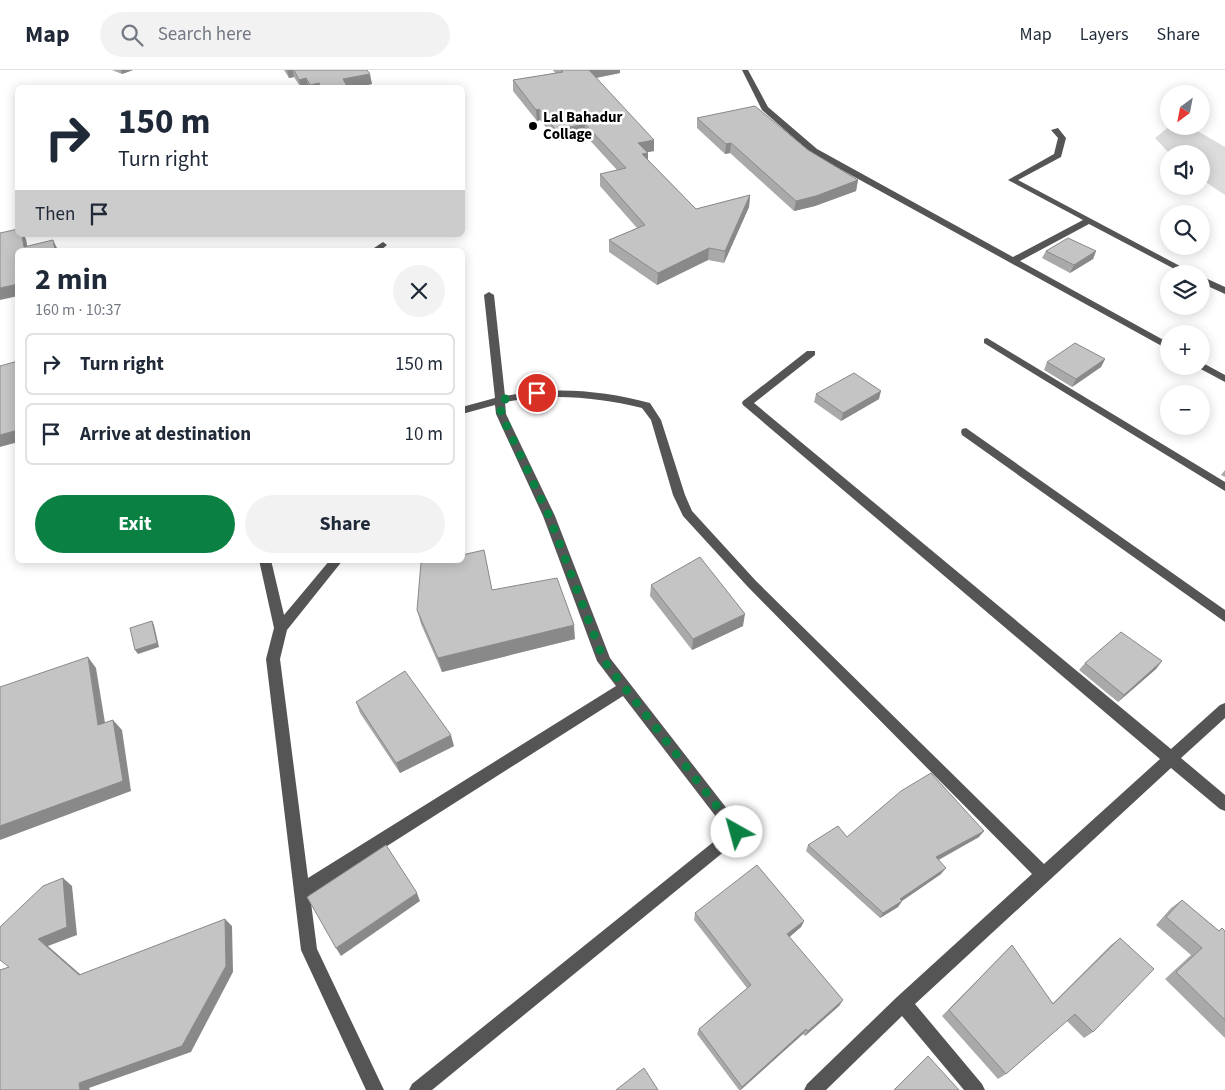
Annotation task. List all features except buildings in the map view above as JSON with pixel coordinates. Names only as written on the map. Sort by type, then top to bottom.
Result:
[{"type":"street","points":[[745,70],[765,108],[814,151],[1160,342]]},
{"type":"street","points":[[1055,130],[1062,138],[1058,155],[1012,180],[1174,265]]},
{"type":"street","points":[[1014,260],[1088,221]]},
{"type":"street","points":[[1210,284],[1225,291]]},
{"type":"street","points":[[418,1090],[737,832],[604,661],[549,516],[501,414],[489,295]]},
{"type":"street","points":[[987,341],[1225,488]]},
{"type":"street","points":[[811,353],[747,403],[1225,804]]},
{"type":"street","points":[[1210,370],[1225,378]]},
{"type":"street","points":[[465,410],[500,400],[537,393],[620,399],[646,405],[656,420],[679,495],[687,513],[759,591],[1044,875]]},
{"type":"street","points":[[966,432],[1225,617]]},
{"type":"street","points":[[266,563],[281,628]]},
{"type":"street","points":[[335,563],[281,628],[273,659],[309,950],[375,1090]]},
{"type":"street","points":[[302,891],[624,688]]},
{"type":"street","points":[[813,1090],[903,1004],[1225,709]]},
{"type":"street","points":[[903,1004],[976,1090]]},
{"type":"shaded area","points":[[1160,134],[1204,135],[1225,147],[1225,195],[1210,185],[1210,145],[1162,145],[1155,138]]},
{"type":"place","name":"Lal Bahadur Collage","points":[[533,126]]},
{"type":"route","points":[[537,393],[500,400],[501,414],[549,516],[604,661],[737,832]]}]
